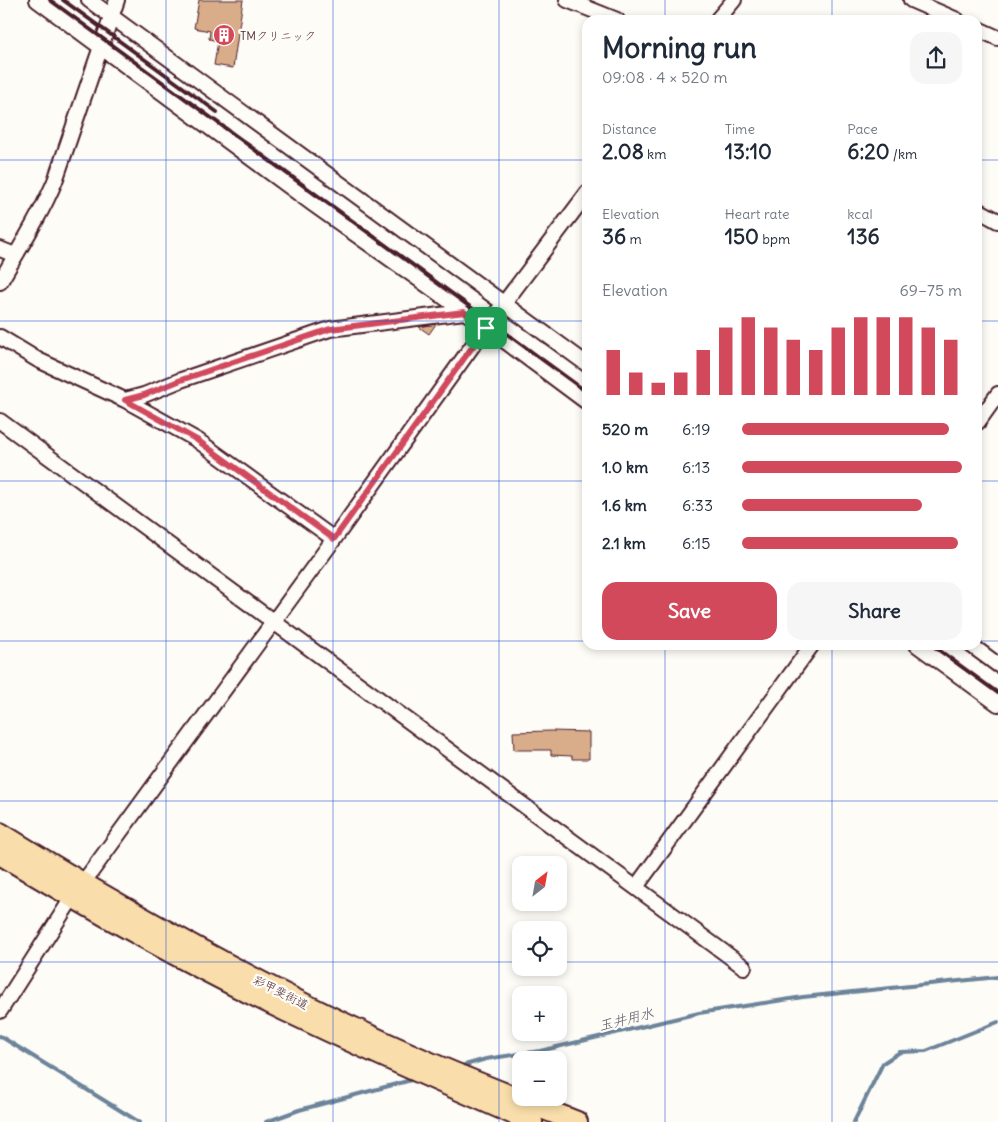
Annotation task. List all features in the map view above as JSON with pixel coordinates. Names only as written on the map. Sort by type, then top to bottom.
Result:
[{"type":"highway","name":"彩甲斐街道","points":[[0,834],[76,891],[169,952],[303,1020],[413,1070],[456,1073],[577,1122]]},
{"type":"highway","name":"彩甲斐街道","points":[[0,854],[176,938],[532,1122]]},
{"type":"street","points":[[37,0],[582,399]]},
{"type":"street","points":[[89,0],[582,361]]},
{"type":"street","points":[[0,282],[46,204],[117,0]]},
{"type":"street","points":[[567,0],[604,15]]},
{"type":"street","points":[[721,15],[734,0]]},
{"type":"street","points":[[911,0],[946,15]]},
{"type":"street","points":[[982,31],[998,38]]},
{"type":"street","points":[[0,1011],[76,891],[486,328],[582,200]]},
{"type":"street","points":[[982,212],[998,221]]},
{"type":"street","points":[[0,249],[15,256]]},
{"type":"street","points":[[125,400],[330,329],[464,312]]},
{"type":"street","points":[[0,337],[38,360],[125,400],[197,440],[334,539]]},
{"type":"street","points":[[982,416],[998,394]]},
{"type":"street","points":[[0,421],[744,966]]},
{"type":"street","points":[[636,887],[808,650]]},
{"type":"street","points":[[924,650],[998,704]]},
{"type":"street","points":[[977,650],[998,665]]},
{"type":"building","name":"TMクリニック","points":[[199,0],[243,0],[233,68],[214,65],[218,41],[209,39],[210,31],[194,28]]},
{"type":"building","points":[[436,324],[429,334],[419,327]]},
{"type":"building","points":[[513,732],[589,732],[589,759],[572,759],[572,756],[551,755],[551,750],[514,750]]},
{"type":"waterway","name":"玉井用水","points":[[458,1067],[486,1059],[540,1051],[699,1013],[803,997],[998,977]]},
{"type":"waterway","points":[[854,1122],[883,1063],[900,1052],[926,1051],[998,1022]]},
{"type":"waterway","points":[[0,1036],[139,1122]]},
{"type":"waterway","name":"玉井用水","points":[[266,1122],[299,1110],[415,1079]]},
{"type":"railway","points":[[50,0],[582,389]]},
{"type":"railway","points":[[63,0],[217,112]]},
{"type":"railway","points":[[939,650],[998,693]]},
{"type":"place","name":"TMクリニック","points":[[224,35]]},
{"type":"route","points":[[464,312],[486,328],[334,539],[197,440],[125,400],[330,329],[464,312]]}]
